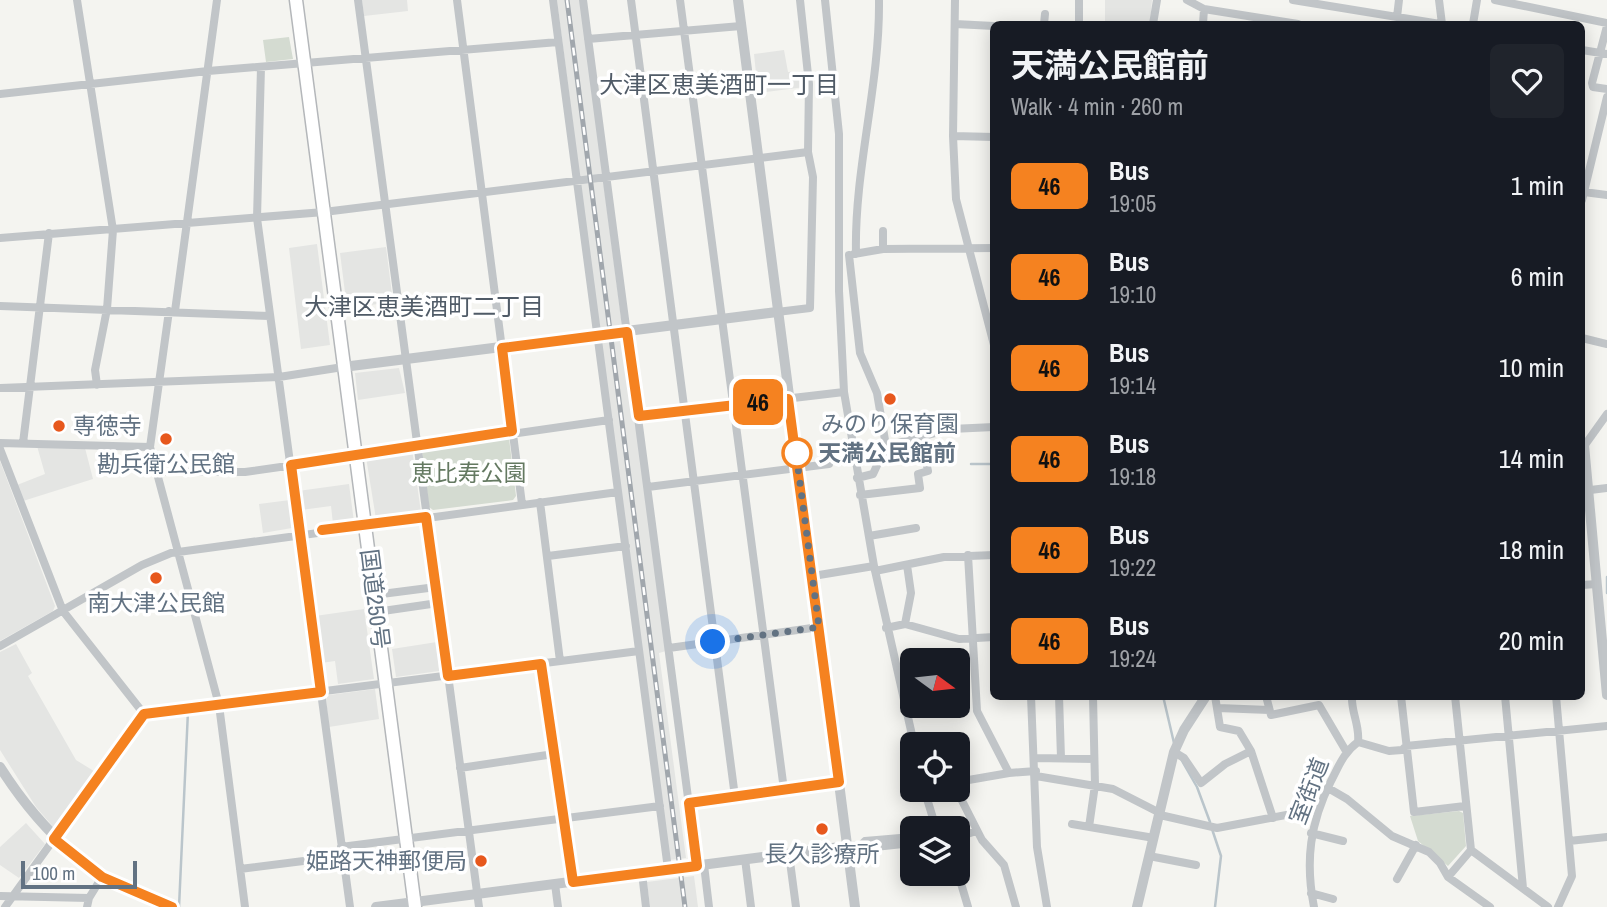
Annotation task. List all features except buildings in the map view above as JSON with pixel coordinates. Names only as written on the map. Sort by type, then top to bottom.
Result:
[{"type":"highway","name":"国道250号","points":[[296,0],[414,905]]},
{"type":"street","points":[[77,0],[113,230],[107,309],[95,370],[97,385]]},
{"type":"street","points":[[217,0],[187,222],[150,447],[180,551],[219,705],[245,907]]},
{"type":"street","points":[[358,0],[479,907]]},
{"type":"street","points":[[457,0],[522,504]]},
{"type":"street","points":[[552,0],[668,869]]},
{"type":"street","points":[[583,0],[689,803],[709,907]]},
{"type":"street","points":[[631,0],[735,797]]},
{"type":"street","points":[[681,0],[784,790]]},
{"type":"street","points":[[738,0],[855,907]]},
{"type":"street","points":[[0,388],[160,384],[279,377],[810,309],[813,177],[808,152],[809,84],[800,0]]},
{"type":"street","points":[[825,0],[839,134],[839,255],[844,392],[874,568],[911,732]]},
{"type":"street","points":[[857,478],[873,474],[886,446],[877,393],[860,353],[853,254],[863,150],[876,70],[879,0]]},
{"type":"street","points":[[955,0],[953,136],[956,199],[967,251],[990,331]]},
{"type":"street","points":[[1079,0],[1079,21]]},
{"type":"street","points":[[1154,21],[1157,0]]},
{"type":"street","points":[[1187,0],[1204,9],[1256,21]]},
{"type":"street","points":[[1299,0],[1340,4],[1360,11],[1422,21]]},
{"type":"street","points":[[1360,11],[1362,0]]},
{"type":"street","points":[[1397,17],[1399,0]]},
{"type":"street","points":[[1439,0],[1441,21]]},
{"type":"street","points":[[1474,21],[1477,0]]},
{"type":"street","points":[[1495,0],[1607,24],[1604,53],[1593,87],[1607,89]]},
{"type":"street","points":[[1203,21],[1204,9]]},
{"type":"street","points":[[1044,21],[1045,14]]},
{"type":"street","points":[[955,24],[990,26]]},
{"type":"street","points":[[588,39],[741,26]]},
{"type":"street","points":[[0,94],[208,71],[558,42]]},
{"type":"street","points":[[1585,50],[1604,53]]},
{"type":"street","points":[[261,67],[257,218],[350,907]]},
{"type":"street","points":[[1585,188],[1607,97]]},
{"type":"street","points":[[953,136],[990,137]]},
{"type":"street","points":[[0,238],[324,212],[808,152]]},
{"type":"street","points":[[1585,196],[1607,195]]},
{"type":"street","points":[[883,231],[883,249]]},
{"type":"street","points":[[23,443],[49,233]]},
{"type":"street","points":[[839,255],[883,249],[967,251],[990,248]]},
{"type":"street","points":[[0,306],[270,316]]},
{"type":"street","points":[[1585,339],[1607,344]]},
{"type":"street","points":[[639,416],[844,392]]},
{"type":"street","points":[[1585,444],[1607,414]]},
{"type":"street","points":[[158,472],[245,472],[512,431],[609,420]]},
{"type":"street","points":[[886,446],[969,426],[990,427]]},
{"type":"street","points":[[860,495],[920,488],[918,474],[928,471],[921,438]]},
{"type":"street","points":[[0,443],[150,447]]},
{"type":"street","points":[[0,449],[63,611],[144,714]]},
{"type":"street","points":[[648,487],[829,464]]},
{"type":"street","points":[[1607,488],[1585,491],[1607,695]]},
{"type":"street","points":[[0,646],[142,565],[180,551],[618,492]]},
{"type":"street","points":[[540,502],[560,661]]},
{"type":"street","points":[[869,536],[916,527]]},
{"type":"street","points":[[548,556],[626,546]]},
{"type":"street","points":[[813,576],[968,555],[990,555]]},
{"type":"street","points":[[968,555],[977,711],[1009,773]]},
{"type":"street","points":[[905,624],[911,593],[907,565]]},
{"type":"street","points":[[1585,585],[1597,584]]},
{"type":"street","points":[[374,595],[436,587]]},
{"type":"street","points":[[376,612],[438,603]]},
{"type":"street","points":[[886,628],[905,624],[960,639],[990,637]]},
{"type":"street","points":[[669,648],[819,627]]},
{"type":"street","points":[[5,907],[144,714],[639,651]]},
{"type":"street","points":[[541,664],[573,882]]},
{"type":"street","points":[[1031,700],[1037,847],[1047,907]]},
{"type":"street","points":[[1059,700],[1061,758]]},
{"type":"street","points":[[1089,827],[1095,785],[1093,700]]},
{"type":"street","points":[[1137,907],[1174,752],[1184,730],[1203,700]]},
{"type":"street","points":[[1216,700],[1220,727],[1239,731],[1251,751],[1273,818]]},
{"type":"street","points":[[1267,700],[1271,715],[1319,705],[1346,751]]},
{"type":"street","name":"室街道","points":[[1314,907],[1311,893],[1311,833],[1318,809],[1346,751],[1358,742],[1359,729],[1352,700]]},
{"type":"street","points":[[1401,700],[1413,812],[1465,806]]},
{"type":"street","points":[[1455,700],[1471,850],[1548,907]]},
{"type":"street","points":[[1505,700],[1523,888]]},
{"type":"street","points":[[1556,700],[1572,876],[1558,907]]},
{"type":"street","points":[[1218,708],[1269,710]]},
{"type":"street","points":[[1358,742],[1389,751],[1458,739],[1607,726]]},
{"type":"street","points":[[1174,752],[1184,758],[1201,783],[1225,764],[1251,751]]},
{"type":"street","points":[[460,768],[554,754]]},
{"type":"street","points":[[1035,758],[1094,759]]},
{"type":"street","points":[[0,767],[20,798],[54,839],[102,877],[149,904],[172,907]]},
{"type":"street","points":[[970,780],[1009,773],[1036,773],[1113,789],[1160,814],[1217,828],[1318,809]]},
{"type":"street","points":[[689,803],[839,782]]},
{"type":"street","points":[[1328,788],[1347,799],[1392,836],[1416,845],[1440,863],[1448,877],[1490,907]]},
{"type":"street","points":[[963,802],[977,831],[1004,865],[1016,907]]},
{"type":"street","points":[[240,869],[406,839],[660,806]]},
{"type":"street","points":[[1072,824],[1154,838]]},
{"type":"street","points":[[970,833],[977,831]]},
{"type":"street","points":[[1311,833],[1343,841]]},
{"type":"street","points":[[1569,841],[1607,837]]},
{"type":"street","points":[[862,845],[865,841],[900,838]]},
{"type":"street","points":[[376,907],[414,905],[477,894],[848,846],[862,845],[866,848],[900,844]]},
{"type":"street","points":[[1397,879],[1416,845]]},
{"type":"street","points":[[1448,877],[1471,850]]},
{"type":"street","points":[[789,854],[796,907]]},
{"type":"street","points":[[1149,856],[1196,865]]},
{"type":"street","points":[[745,859],[751,907]]},
{"type":"street","points":[[642,873],[646,907]]},
{"type":"street","points":[[0,896],[88,903],[102,877]]},
{"type":"street","points":[[555,884],[558,907]]},
{"type":"street","points":[[962,886],[968,907]]},
{"type":"street","points":[[1311,893],[1333,899]]},
{"type":"shaded area","points":[[362,0],[407,0],[408,11],[364,16]]},
{"type":"shaded area","points":[[557,0],[580,0],[603,176],[580,179]]},
{"type":"shaded area","points":[[1105,0],[1152,0],[1150,21],[1105,21]]},
{"type":"shaded area","points":[[784,50],[788,72],[803,71],[805,87],[758,93],[754,54]]},
{"type":"shaded area","points":[[603,179],[622,325],[600,329],[580,183]]},
{"type":"shaded area","points":[[317,244],[330,345],[301,349],[289,248]]},
{"type":"shaded area","points":[[386,247],[393,302],[347,308],[340,253]]},
{"type":"shaded area","points":[[624,338],[666,651],[659,653],[686,858],[669,860],[601,341]]},
{"type":"shaded area","points":[[399,368],[405,393],[358,400],[355,373]]},
{"type":"shaded area","points":[[37,446],[85,448],[93,479],[23,501],[17,485],[45,474]]},
{"type":"shaded area","points":[[412,449],[421,512],[376,519],[366,457]]},
{"type":"shaded area","points":[[0,461],[55,606],[53,611],[0,641]]},
{"type":"shaded area","points":[[349,484],[354,522],[333,524],[331,506],[301,510],[298,491]]},
{"type":"shaded area","points":[[290,500],[292,528],[263,533],[259,504]]},
{"type":"shaded area","points":[[364,609],[374,679],[338,684],[335,661],[321,663],[315,616]]},
{"type":"shaded area","points":[[437,642],[439,671],[396,677],[392,649]]},
{"type":"shaded area","points":[[16,644],[32,673],[28,676],[76,760],[97,773],[55,829],[36,807],[0,750],[0,652]]},
{"type":"shaded area","points":[[375,689],[379,719],[329,727],[326,699],[329,695]]},
{"type":"shaded area","points":[[26,823],[45,844],[19,878],[0,865],[0,847]]},
{"type":"shaded area","points":[[694,876],[698,907],[650,907],[647,882]]},
{"type":"green space","points":[[289,37],[293,59],[266,62],[263,40]]},
{"type":"green space","name":"恵比寿公園","points":[[509,438],[516,496],[513,500],[433,510],[429,507],[422,450]]},
{"type":"green space","points":[[1459,811],[1463,813],[1466,846],[1448,866],[1418,841],[1410,816]]},
{"type":"waterway","points":[[971,464],[990,464]]},
{"type":"waterway","points":[[1607,577],[1607,593]]},
{"type":"waterway","points":[[505,664],[537,660]]},
{"type":"waterway","points":[[1164,700],[1174,743]]},
{"type":"waterway","points":[[179,907],[188,711]]},
{"type":"waterway","points":[[1181,759],[1197,787],[1210,822]]},
{"type":"waterway","points":[[1212,829],[1221,856],[1215,907]]},
{"type":"railway","points":[[567,0],[685,907]]},
{"type":"bus line","name":"46","points":[[172,907],[151,901],[102,877],[54,839],[144,714],[321,692],[291,465],[512,431],[502,348],[627,332],[639,416],[788,399],[839,782],[689,803],[697,866],[573,882],[541,664],[448,676],[426,517],[322,530]]},
{"type":"place","name":"みのり保育園","points":[[890,399]]},
{"type":"place","name":"専徳寺","points":[[59,426]]},
{"type":"place","name":"勘兵衛公民館","points":[[166,439]]},
{"type":"place","name":"天満公民館前","points":[[797,453]]},
{"type":"place","name":"南大津公民館","points":[[156,578]]},
{"type":"place","name":"長久診療所","points":[[822,829]]},
{"type":"place","name":"姫路天神郵便局","points":[[481,861]]},
{"type":"district","name":"大津区恵美酒町一丁目","points":[[719,85]]},
{"type":"district","name":"大津区恵美酒町二丁目","points":[[424,307]]},
{"type":"route","points":[[713,642],[819,627],[795,445],[797,453]]}]
